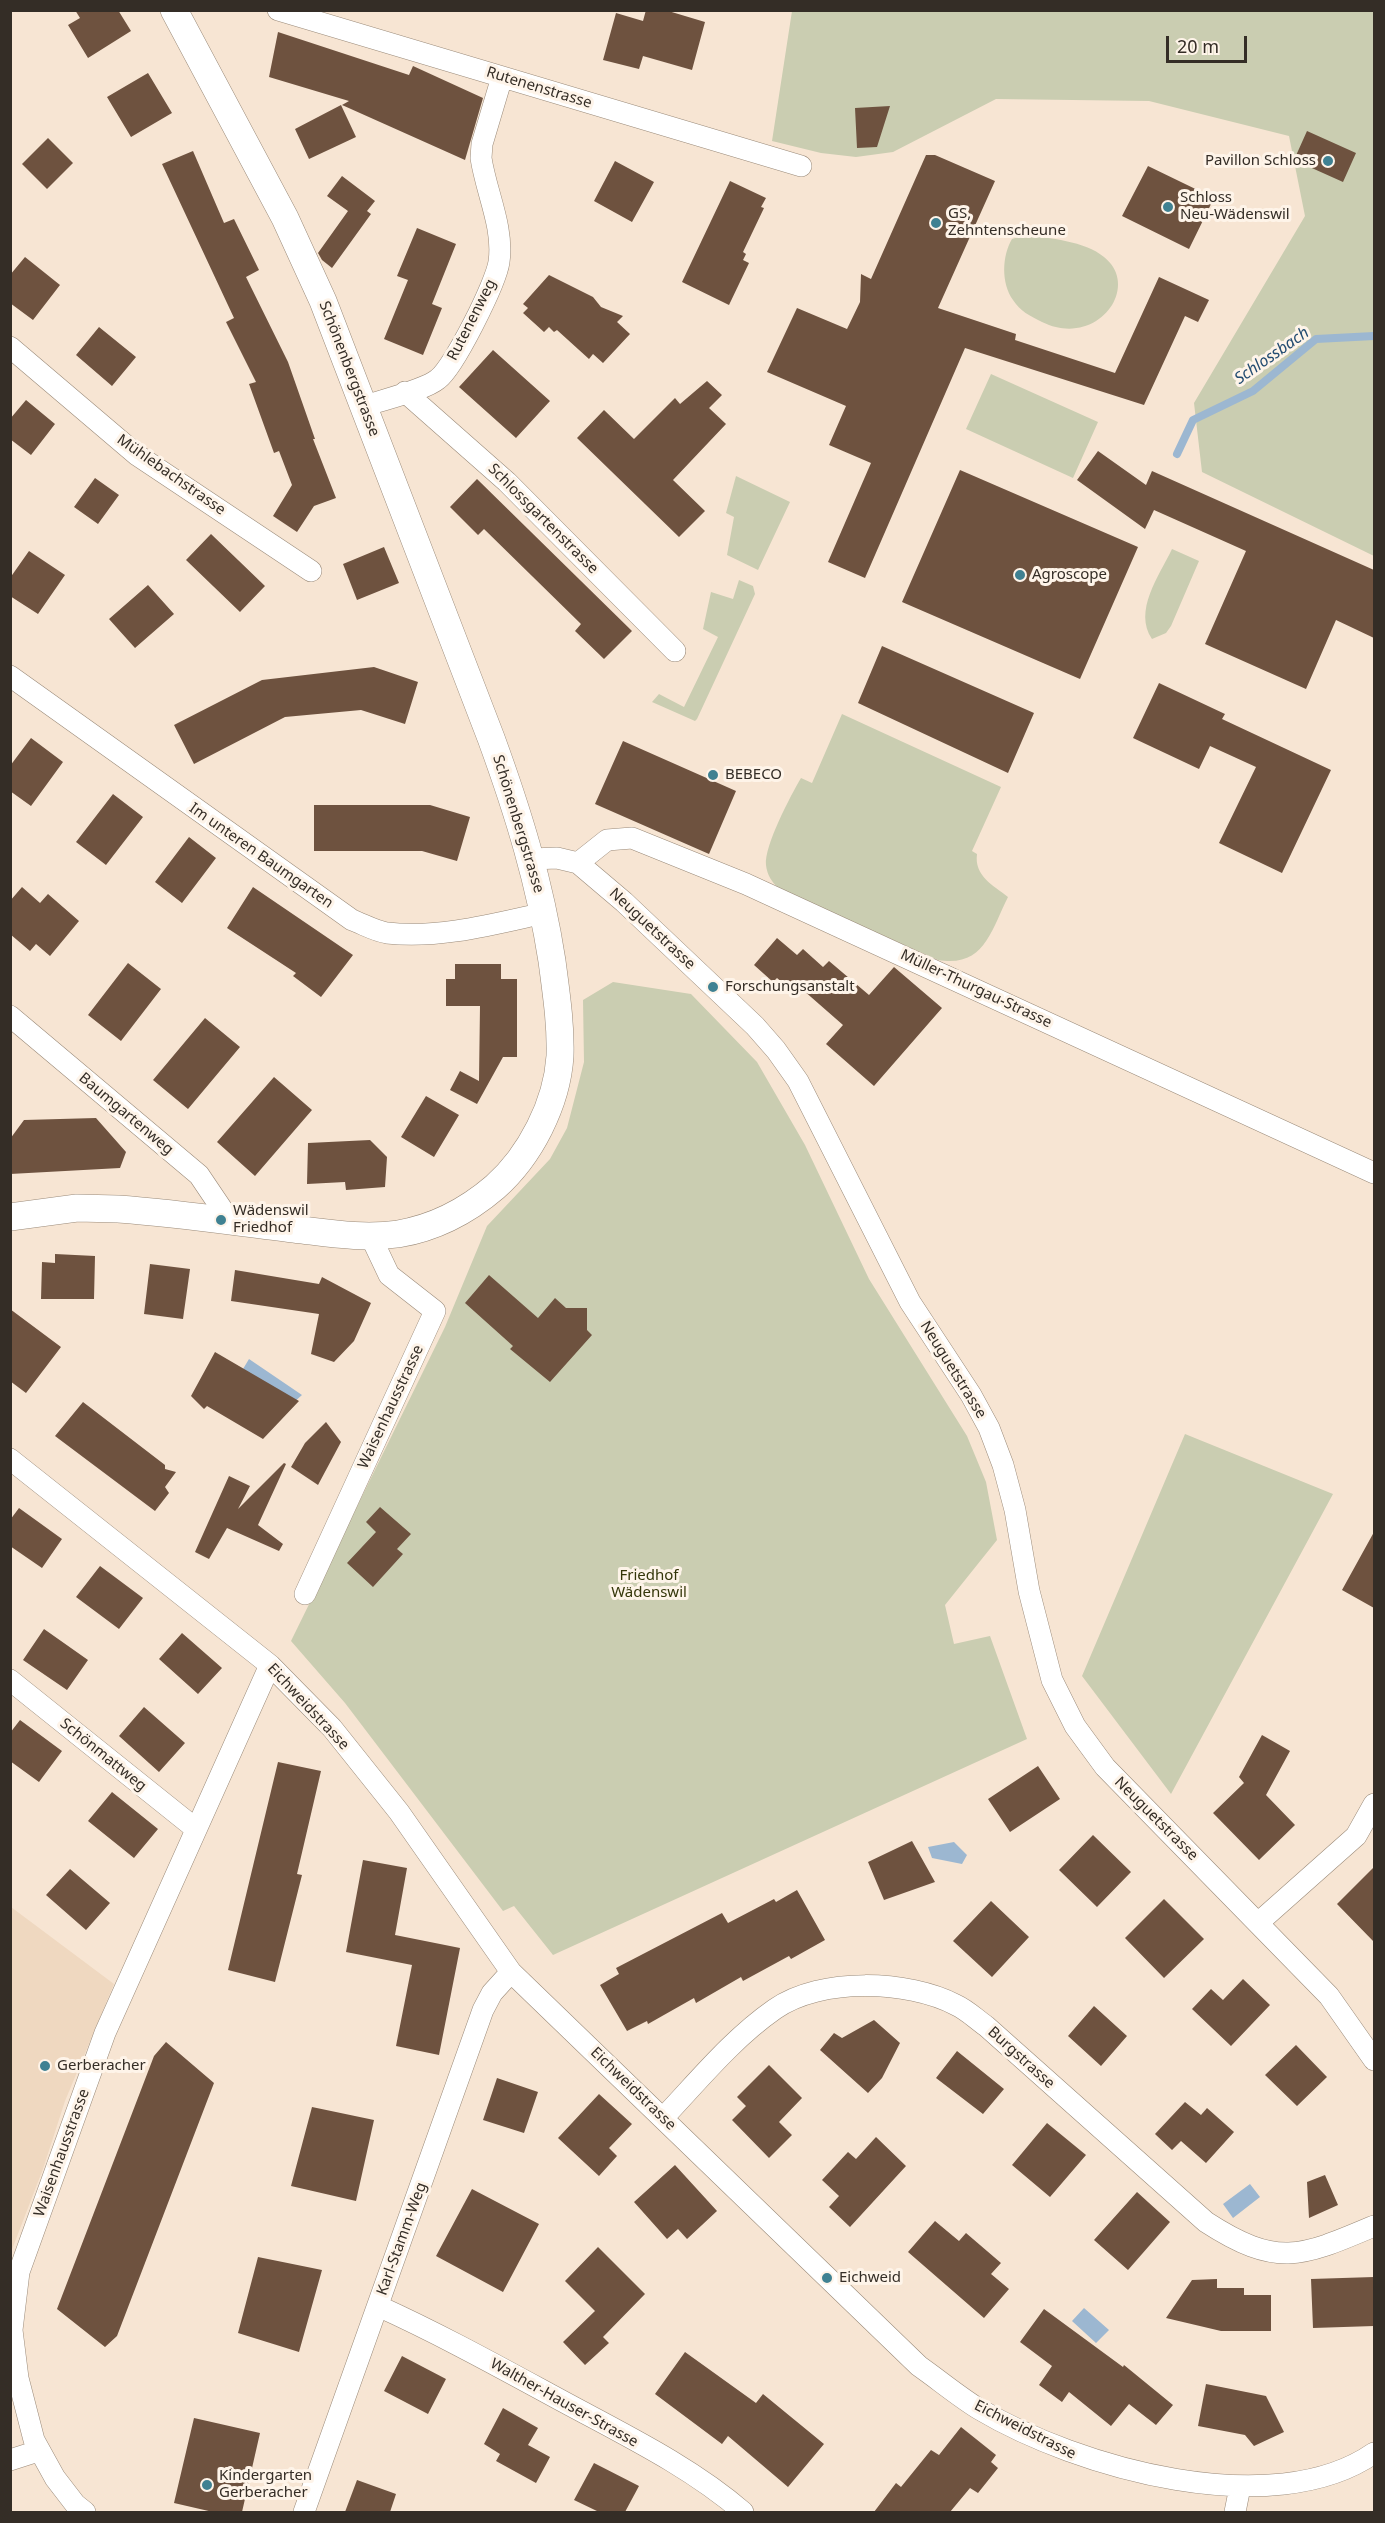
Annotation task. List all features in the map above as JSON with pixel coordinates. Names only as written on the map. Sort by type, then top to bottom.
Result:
[{"type":"street","name":"Schönenbergstrasse","points":[[10,1217],[77,1208],[118,1209],[370,1237],[419,1229],[464,1210],[500,1183],[519,1163],[531,1144],[549,1102],[560,1057],[558,1001],[544,913],[532,859],[491,738],[323,301],[285,218],[174,10]]},
{"type":"street","name":"Rutenenstrasse","points":[[278,10],[801,166]]},
{"type":"street","name":"Rutenenweg","points":[[365,406],[438,380],[452,362],[491,287],[499,261],[498,242],[481,158],[482,144],[501,77]]},
{"type":"street","name":"Mühlebachstrasse","points":[[10,347],[137,455],[311,570]]},
{"type":"street","name":"Schlossgartenstrasse","points":[[405,392],[507,482],[675,651]]},
{"type":"street","name":"Im unteren Baumgarten","points":[[10,676],[352,920],[384,933],[418,934],[480,926],[544,913]]},
{"type":"street","name":"Müller-Thurgau-Strasse","points":[[578,863],[607,840],[632,838],[747,884],[1374,1173]]},
{"type":"street","points":[[532,859],[557,858],[578,863]]},
{"type":"street","name":"Neuguetstrasse","points":[[578,863],[624,902],[754,1026],[776,1050],[798,1081],[910,1302],[971,1395],[989,1428],[1004,1465],[1029,1591],[1052,1680],[1075,1726],[1105,1767],[1329,1996],[1374,2060]]},
{"type":"street","name":"Baumgartenweg","points":[[10,1016],[199,1175],[230,1221]]},
{"type":"street","name":"Waisenhausstrasse","points":[[305,1594],[435,1311],[389,1275],[370,1237]]},
{"type":"street","name":"Eichweidstrasse","points":[[10,1459],[270,1665],[332,1728],[392,1804],[511,1972],[899,2349],[979,2409],[1061,2450],[1098,2465],[1237,2502],[1307,2487],[1351,2470],[1374,2453]]},
{"type":"street","name":"Waisenhausstrasse","points":[[85,2512],[75,2504],[39,2451],[18,2378],[12,2330],[19,2272],[105,2033],[270,1665]]},
{"type":"street","name":"Schönmattweg","points":[[10,1680],[196,1829]]},
{"type":"street","points":[[1258,1923],[1356,1836],[1374,1804]]},
{"type":"street","name":"Karl-Stamm-Weg","points":[[304,2512],[483,2010],[501,1981],[511,1972]]},
{"type":"street","name":"Burgstrasse","points":[[663,2118],[733,2044],[776,2008],[799,1998],[829,1990],[857,1986],[892,1986],[957,2005],[986,2026],[1206,2222],[1239,2243],[1266,2252],[1297,2253],[1326,2247],[1374,2226]]},
{"type":"street","name":"Walther-Hauser-Strasse","points":[[378,2306],[420,2325],[621,2433],[720,2492],[743,2512]]},
{"type":"street","points":[[10,2460],[39,2451]]},
{"type":"shaded area","name":"Gerberacher","points":[[11,1907],[114,1984],[65,2101],[43,2169],[11,2252]]},
{"type":"green space","points":[[792,11],[1374,11],[1374,556],[1202,472],[1194,403],[1305,216],[1289,136],[1149,101],[996,99],[893,152],[856,157],[821,153],[772,141]]},
{"type":"green space","points":[[1025,235],[1077,244],[1104,257],[1115,270],[1118,284],[1116,298],[1108,311],[1096,321],[1080,327],[1062,328],[1042,322],[1019,307],[1006,286],[1004,270],[1006,253],[1012,239]]},
{"type":"green space","points":[[991,374],[1098,422],[1073,478],[966,429]]},
{"type":"green space","points":[[736,476],[790,502],[758,570],[727,555],[734,517],[726,513]]},
{"type":"green space","points":[[1172,549],[1199,561],[1171,626],[1166,633],[1152,639],[1145,617],[1147,605],[1155,582]]},
{"type":"green space","points":[[739,580],[753,586],[755,594],[697,719],[695,721],[652,702],[659,694],[684,707],[718,637],[703,629],[711,592],[733,599]]},
{"type":"green space","points":[[842,714],[1001,787],[972,851],[977,854],[978,868],[982,874],[1008,897],[991,934],[976,953],[954,961],[938,960],[779,889],[772,881],[766,865],[769,846],[779,821],[801,778],[812,783]]},
{"type":"green space","name":"Friedhof Wädenswil","points":[[613,982],[691,994],[757,1062],[805,1145],[869,1279],[967,1436],[986,1482],[997,1540],[945,1605],[954,1644],[990,1636],[1027,1739],[553,1955],[514,1906],[503,1911],[345,1703],[291,1641],[445,1327],[487,1226],[550,1159],[567,1128],[584,1062],[583,1000]]},
{"type":"green space","points":[[1185,1434],[1333,1494],[1171,1794],[1082,1676]]},
{"type":"water","points":[[249,1359],[302,1395],[293,1403],[243,1369]]},
{"type":"water","points":[[954,1842],[967,1855],[962,1864],[932,1858],[928,1847]]},
{"type":"water","points":[[1250,2184],[1260,2197],[1233,2218],[1223,2204]]},
{"type":"water","points":[[1084,2308],[1109,2330],[1096,2343],[1072,2321]]},
{"type":"building","points":[[75,10],[118,10],[131,31],[88,58],[68,25],[80,18]]},
{"type":"building","points":[[646,10],[665,10],[705,22],[692,70],[643,56],[639,69],[603,60],[616,13],[643,21]]},
{"type":"building","points":[[278,32],[409,75],[413,66],[483,98],[465,160],[342,105],[349,101],[269,77]]},
{"type":"building","points":[[148,73],[172,113],[131,137],[107,97]]},
{"type":"building","points":[[341,105],[356,137],[309,159],[295,129]]},
{"type":"building","points":[[890,106],[877,147],[857,148],[855,108]]},
{"type":"building","points":[[1307,131],[1356,153],[1343,182],[1294,160]]},
{"type":"building","points":[[48,138],[73,163],[47,189],[22,164]]},
{"type":"building","points":[[193,151],[224,223],[234,219],[259,270],[246,277],[288,362],[315,439],[313,439],[336,498],[314,506],[297,532],[273,516],[292,485],[279,451],[274,453],[249,384],[256,382],[226,322],[234,318],[162,164]]},
{"type":"building","points":[[926,155],[935,155],[995,181],[938,308],[1016,334],[1015,340],[1115,373],[1159,277],[1209,300],[1198,322],[1185,316],[1144,405],[965,348],[865,578],[828,562],[871,463],[829,445],[846,406],[767,372],[797,308],[847,329],[860,302],[861,274],[871,279]]},
{"type":"building","points":[[615,161],[654,182],[632,222],[594,201]]},
{"type":"building","name":"Schloss Neu-Wädenswil","points":[[1148,166],[1214,198],[1189,249],[1122,216]]},
{"type":"building","points":[[342,176],[375,201],[367,211],[371,214],[332,268],[322,260],[318,253],[348,211],[327,196]]},
{"type":"building","points":[[730,181],[766,198],[761,207],[764,208],[743,252],[746,254],[743,260],[749,263],[729,305],[682,282]]},
{"type":"building","points":[[417,228],[456,244],[432,304],[442,308],[423,355],[384,339],[408,280],[397,276]]},
{"type":"building","points":[[25,257],[60,285],[33,320],[10,303],[10,275]]},
{"type":"building","points":[[549,275],[593,297],[601,307],[623,316],[617,322],[630,334],[603,363],[593,354],[589,359],[557,330],[554,332],[549,327],[544,332],[523,313],[528,308],[523,304]]},
{"type":"building","points":[[99,327],[136,357],[112,386],[76,355]]},
{"type":"building","points":[[493,350],[550,401],[516,438],[459,387]]},
{"type":"building","points":[[707,381],[722,395],[709,408],[726,424],[673,480],[705,511],[679,537],[577,438],[604,410],[634,439],[675,398],[680,404]]},
{"type":"building","points":[[26,400],[55,424],[31,455],[10,439],[10,419]]},
{"type":"building","points":[[1098,451],[1146,485],[1152,471],[1374,570],[1374,638],[1336,620],[1306,689],[1205,644],[1246,551],[1154,510],[1145,529],[1077,480]]},
{"type":"building","name":"Agroscope","points":[[960,470],[1138,547],[1080,679],[902,602]]},
{"type":"building","points":[[95,478],[119,495],[98,524],[74,507]]},
{"type":"building","points":[[477,479],[632,631],[604,659],[575,631],[581,624],[484,529],[478,535],[450,507]]},
{"type":"building","points":[[211,534],[265,586],[240,612],[186,560]]},
{"type":"building","points":[[384,547],[399,583],[357,600],[343,564]]},
{"type":"building","points":[[29,551],[65,575],[38,614],[10,596],[10,578]]},
{"type":"building","points":[[148,585],[174,614],[135,648],[109,619]]},
{"type":"building","points":[[882,646],[1034,713],[1008,773],[858,703]]},
{"type":"building","points":[[374,667],[418,682],[405,724],[361,710],[285,717],[194,764],[174,725],[262,680]]},
{"type":"building","points":[[1159,683],[1225,714],[1222,719],[1331,770],[1282,873],[1219,843],[1256,767],[1210,746],[1199,769],[1133,738]]},
{"type":"building","points":[[31,738],[63,762],[31,806],[10,791],[10,766]]},
{"type":"building","points":[[623,741],[736,791],[709,854],[595,804]]},
{"type":"building","points":[[113,794],[143,817],[106,865],[76,842]]},
{"type":"building","points":[[314,805],[430,805],[470,817],[457,861],[422,851],[314,851]]},
{"type":"building","points":[[189,837],[216,858],[182,903],[155,882]]},
{"type":"building","points":[[22,887],[40,903],[48,894],[79,921],[50,956],[36,944],[30,951],[10,934],[10,901]]},
{"type":"building","points":[[253,887],[353,955],[321,997],[293,976],[296,973],[227,928]]},
{"type":"building","points":[[777,938],[797,955],[803,949],[823,967],[829,961],[869,995],[894,967],[942,1008],[874,1086],[826,1044],[843,1025],[803,990],[798,996],[777,978],[773,982],[754,965]]},
{"type":"building","points":[[128,963],[161,989],[121,1041],[88,1015]]},
{"type":"building","points":[[455,964],[501,964],[501,979],[517,979],[517,1057],[503,1057],[477,1104],[450,1090],[460,1071],[479,1081],[480,1006],[446,1006],[446,979],[455,979]]},
{"type":"building","points":[[205,1018],[240,1047],[188,1109],[153,1080]]},
{"type":"building","points":[[274,1077],[312,1110],[255,1176],[217,1142]]},
{"type":"building","points":[[426,1096],[459,1115],[434,1157],[401,1137]]},
{"type":"building","points":[[96,1118],[126,1152],[120,1168],[10,1174],[10,1139],[24,1120]]},
{"type":"building","points":[[370,1140],[387,1157],[385,1187],[346,1190],[345,1182],[307,1184],[308,1143]]},
{"type":"building","points":[[55,1254],[95,1256],[94,1299],[41,1299],[42,1262],[55,1263]]},
{"type":"building","points":[[150,1264],[190,1269],[183,1319],[144,1314]]},
{"type":"building","points":[[235,1270],[319,1284],[322,1277],[371,1303],[354,1341],[334,1362],[311,1354],[319,1314],[231,1301]]},
{"type":"building","points":[[489,1275],[538,1318],[555,1298],[566,1308],[587,1308],[587,1330],[592,1335],[550,1382],[510,1349],[513,1346],[465,1303]]},
{"type":"building","points":[[10,1309],[61,1347],[26,1393],[10,1381]]},
{"type":"building","points":[[215,1352],[299,1401],[263,1439],[207,1406],[204,1409],[191,1396]]},
{"type":"building","points":[[83,1402],[165,1465],[165,1469],[176,1472],[165,1487],[169,1493],[155,1511],[55,1436]]},
{"type":"building","points":[[326,1422],[341,1442],[318,1485],[291,1467],[305,1443]]},
{"type":"building","points":[[284,1463],[286,1464],[258,1525],[283,1544],[279,1551],[227,1528],[209,1559],[195,1552],[229,1476],[250,1486],[238,1509]]},
{"type":"building","points":[[380,1507],[411,1534],[397,1549],[403,1554],[373,1587],[347,1563],[376,1532],[366,1522]]},
{"type":"building","points":[[19,1508],[62,1539],[42,1568],[10,1546],[10,1520]]},
{"type":"building","points":[[1374,1532],[1374,1608],[1342,1590]]},
{"type":"building","points":[[100,1566],[143,1598],[119,1629],[76,1597]]},
{"type":"building","points":[[44,1629],[88,1660],[67,1690],[23,1660]]},
{"type":"building","points":[[182,1633],[222,1668],[198,1694],[159,1659]]},
{"type":"building","points":[[144,1707],[185,1743],[159,1772],[119,1736]]},
{"type":"building","points":[[20,1720],[62,1751],[39,1782],[10,1761],[10,1733]]},
{"type":"building","points":[[1262,1735],[1290,1751],[1266,1795],[1295,1825],[1259,1860],[1213,1813],[1244,1783],[1239,1777]]},
{"type":"building","points":[[278,1762],[321,1771],[297,1874],[302,1875],[275,1982],[228,1970]]},
{"type":"building","points":[[1038,1766],[1060,1799],[1010,1832],[988,1799]]},
{"type":"building","points":[[112,1792],[158,1829],[134,1858],[88,1821]]},
{"type":"building","points":[[1093,1835],[1131,1872],[1097,1907],[1059,1870]]},
{"type":"building","points":[[912,1841],[935,1882],[884,1900],[868,1862]]},
{"type":"building","points":[[363,1860],[407,1868],[395,1935],[460,1948],[439,2055],[396,2046],[412,1965],[346,1952]]},
{"type":"building","points":[[1374,1867],[1374,1942],[1337,1904]]},
{"type":"building","points":[[70,1869],[110,1903],[86,1930],[46,1895]]},
{"type":"building","points":[[797,1890],[825,1940],[743,1981],[741,1977],[696,2003],[694,1998],[648,2024],[647,2021],[627,2031],[600,1985],[619,1974],[616,1968],[722,1913],[728,1923],[774,1899],[776,1902]]},
{"type":"building","points":[[1164,1899],[1204,1939],[1164,1978],[1125,1938]]},
{"type":"building","points":[[991,1901],[1029,1937],[992,1977],[953,1941]]},
{"type":"building","points":[[1243,1979],[1270,2005],[1231,2046],[1192,2009],[1211,1989],[1223,2000]]},
{"type":"building","points":[[1094,2006],[1127,2036],[1101,2066],[1068,2036]]},
{"type":"building","points":[[874,2020],[900,2043],[882,2078],[868,2093],[820,2050],[834,2033],[842,2038]]},
{"type":"building","points":[[166,2042],[214,2083],[117,2336],[105,2347],[57,2309],[154,2056]]},
{"type":"building","points":[[1296,2045],[1327,2077],[1297,2106],[1265,2075]]},
{"type":"building","points":[[957,2051],[1004,2089],[983,2114],[936,2078]]},
{"type":"building","points":[[769,2065],[802,2098],[779,2122],[792,2135],[769,2158],[732,2120],[746,2106],[737,2097]]},
{"type":"building","points":[[497,2078],[538,2092],[524,2133],[483,2120]]},
{"type":"building","points":[[599,2094],[632,2124],[609,2148],[617,2156],[599,2176],[558,2138]]},
{"type":"building","points":[[1185,2102],[1201,2115],[1207,2108],[1234,2132],[1206,2163],[1181,2141],[1172,2150],[1155,2134]]},
{"type":"building","points":[[312,2107],[374,2120],[356,2201],[291,2186]]},
{"type":"building","points":[[1047,2123],[1086,2155],[1050,2197],[1012,2165]]},
{"type":"building","points":[[876,2137],[906,2166],[850,2227],[829,2207],[839,2196],[822,2180],[848,2152],[856,2159]]},
{"type":"building","points":[[675,2165],[717,2211],[687,2239],[678,2229],[667,2239],[634,2202]]},
{"type":"building","points":[[1325,2175],[1338,2205],[1309,2218],[1307,2182]]},
{"type":"building","points":[[472,2189],[539,2224],[503,2292],[436,2256]]},
{"type":"building","points":[[1137,2192],[1170,2222],[1128,2270],[1094,2240]]},
{"type":"building","points":[[935,2221],[959,2241],[966,2233],[1001,2263],[991,2274],[1009,2289],[984,2318],[908,2252]]},
{"type":"building","points":[[598,2247],[645,2294],[603,2337],[609,2343],[585,2365],[563,2342],[595,2311],[565,2281]]},
{"type":"building","points":[[258,2257],[322,2270],[299,2352],[238,2333]]},
{"type":"building","points":[[1374,2277],[1374,2326],[1313,2328],[1311,2279]]},
{"type":"building","points":[[1217,2279],[1217,2288],[1244,2288],[1244,2295],[1271,2295],[1271,2331],[1221,2331],[1166,2318],[1192,2280]]},
{"type":"building","points":[[1044,2309],[1123,2367],[1124,2365],[1173,2405],[1156,2425],[1129,2404],[1111,2426],[1069,2392],[1062,2402],[1039,2385],[1052,2366],[1020,2342]]},
{"type":"building","points":[[685,2352],[756,2403],[763,2394],[824,2444],[788,2487],[728,2436],[722,2444],[655,2394]]},
{"type":"building","points":[[402,2356],[446,2379],[428,2414],[384,2391]]},
{"type":"building","points":[[1206,2384],[1266,2396],[1284,2432],[1254,2446],[1245,2435],[1198,2426]]},
{"type":"building","points":[[503,2408],[538,2428],[528,2445],[550,2457],[536,2483],[496,2461],[500,2454],[484,2444]]},
{"type":"building","points":[[194,2418],[260,2433],[242,2512],[213,2512],[174,2503]]},
{"type":"building","points":[[961,2427],[996,2455],[991,2462],[998,2468],[978,2493],[970,2488],[950,2512],[874,2512],[896,2483],[901,2487],[931,2450],[939,2455]]},
{"type":"building","points":[[594,2463],[639,2486],[625,2512],[599,2512],[574,2500]]},
{"type":"building","points":[[357,2480],[396,2494],[390,2512],[345,2512]]},
{"type":"waterway","name":"Schlossbach","points":[[1177,454],[1193,420],[1253,391],[1316,339],[1374,336]]},
{"type":"place","name":"Pavillon Schloss","points":[[1328,161]]},
{"type":"place","name":"Schloss Neu-Wädenswil","points":[[1168,207]]},
{"type":"place","name":"GS, Zehntenscheune","points":[[936,223]]},
{"type":"place","name":"Agroscope","points":[[1020,575]]},
{"type":"place","name":"BEBECO","points":[[713,775]]},
{"type":"place","name":"Forschungsanstalt","points":[[713,987]]},
{"type":"place","name":"Wädenswil Friedhof","points":[[221,1220]]},
{"type":"place","name":"Gerberacher","points":[[45,2066]]},
{"type":"place","name":"Eichweid","points":[[827,2278]]},
{"type":"place","name":"Kindergarten Gerberacher","points":[[207,2485]]}]
